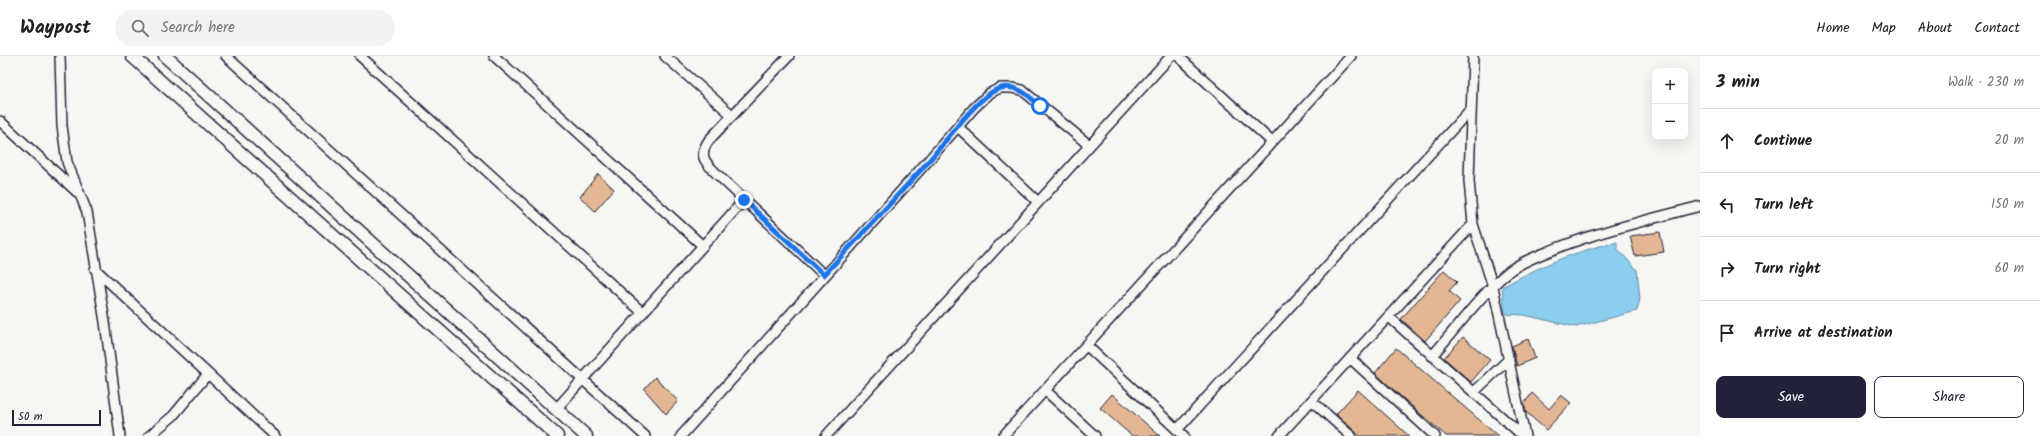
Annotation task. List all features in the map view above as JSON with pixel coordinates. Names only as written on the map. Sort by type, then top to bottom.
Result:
[{"type":"street","points":[[60,56],[62,126],[67,162],[70,174],[83,198],[87,212],[105,322],[120,436]]},
{"type":"street","points":[[132,56],[557,436]]},
{"type":"street","points":[[165,56],[586,436]]},
{"type":"street","points":[[226,56],[645,436]]},
{"type":"street","points":[[360,56],[437,128],[643,313]]},
{"type":"street","points":[[495,56],[703,246]]},
{"type":"street","points":[[665,56],[732,116]]},
{"type":"street","points":[[789,56],[709,140],[703,149],[703,155],[707,164],[824,275]]},
{"type":"street","points":[[826,436],[1171,56]]},
{"type":"street","points":[[1178,56],[1272,142]]},
{"type":"street","points":[[1003,436],[1046,391],[1350,56]]},
{"type":"street","points":[[1473,56],[1470,110],[1469,181],[1473,224],[1493,287],[1524,436]]},
{"type":"street","points":[[681,436],[974,108],[990,94],[1000,88],[1022,90],[1089,145]]},
{"type":"street","points":[[1087,346],[1180,433],[1470,110]]},
{"type":"street","points":[[0,121],[83,198]]},
{"type":"street","points":[[958,127],[1038,202]]},
{"type":"street","points":[[556,409],[744,200]]},
{"type":"street","points":[[1432,356],[1493,287],[1509,272],[1543,254],[1615,228],[1700,206]]},
{"type":"street","points":[[1280,436],[1473,224]]},
{"type":"street","points":[[95,268],[207,375],[273,435]]},
{"type":"street","points":[[1389,317],[1524,436]]},
{"type":"street","points":[[1350,358],[1435,436]]},
{"type":"street","points":[[1474,392],[1509,359]]},
{"type":"street","points":[[148,436],[173,416],[207,375]]},
{"type":"street","points":[[1046,391],[1095,436]]},
{"type":"street","points":[[1312,401],[1351,436]]},
{"type":"water","points":[[1617,242],[1617,248],[1637,270],[1640,299],[1637,311],[1576,327],[1524,315],[1505,314],[1502,287],[1530,272],[1558,260],[1586,250]]},
{"type":"building","points":[[598,174],[614,189],[595,211],[580,197]]},
{"type":"building","points":[[1660,232],[1664,252],[1635,256],[1630,236]]},
{"type":"building","points":[[1444,270],[1457,282],[1449,291],[1460,301],[1425,341],[1401,319]]},
{"type":"building","points":[[1463,337],[1490,360],[1471,382],[1444,358]]},
{"type":"building","points":[[1528,339],[1535,358],[1517,366],[1512,346]]},
{"type":"building","points":[[1396,348],[1498,436],[1446,436],[1375,373]]},
{"type":"building","points":[[655,377],[678,401],[666,414],[644,389]]},
{"type":"building","points":[[1358,390],[1409,436],[1360,436],[1336,414]]},
{"type":"building","points":[[1532,393],[1549,409],[1561,395],[1571,403],[1546,430],[1526,412],[1524,404]]},
{"type":"building","points":[[1112,394],[1160,436],[1132,436],[1100,408]]},
{"type":"route","points":[[744,200],[824,275],[974,108],[990,94],[1000,88],[1022,90],[1040,106]]}]
